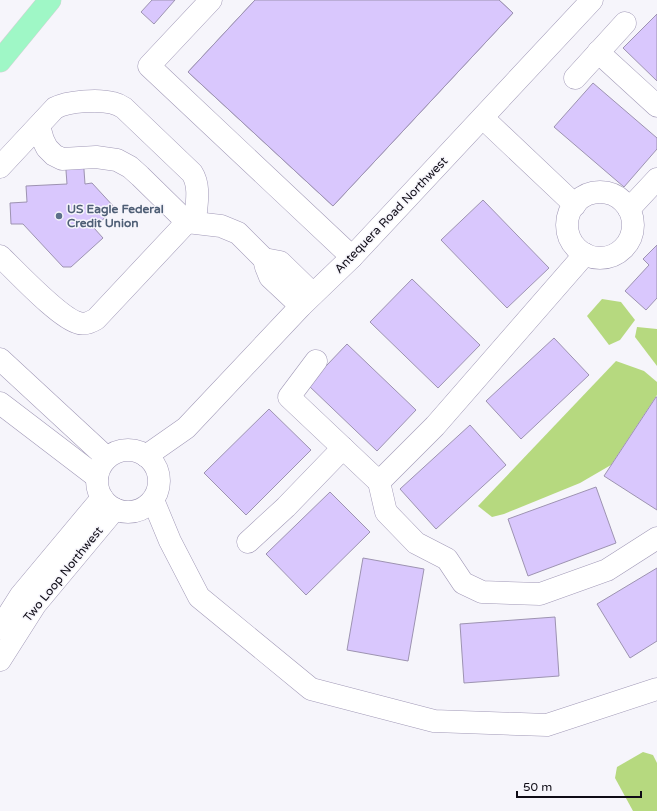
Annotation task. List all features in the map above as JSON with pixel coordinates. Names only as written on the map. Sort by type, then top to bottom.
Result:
[{"type":"main road","points":[[0,61],[50,0]]},
{"type":"street","points":[[211,0],[148,66],[352,258]]},
{"type":"street","name":"Antequera Road Northwest","points":[[146,456],[186,428],[307,300],[352,258],[483,118],[581,4]]},
{"type":"street","points":[[575,78],[624,23]]},
{"type":"street","points":[[598,52],[657,106]]},
{"type":"street","points":[[0,167],[55,108],[71,102],[105,101],[115,103],[124,108],[192,173],[198,186],[191,222],[96,319],[89,323],[79,324],[60,313],[0,256]]},
{"type":"street","points":[[483,118],[574,205]]},
{"type":"street","points":[[39,126],[42,140],[54,155],[62,159],[96,157],[117,160],[130,167],[191,222],[221,226],[238,233],[264,259],[280,262],[307,300]]},
{"type":"street","points":[[629,209],[657,179]]},
{"type":"street","points":[[602,192],[613,195],[622,200],[629,209],[633,229],[630,239],[624,248],[616,254],[595,258],[577,249],[571,241],[567,222],[570,213],[574,205],[587,195],[602,192]]},
{"type":"street","points":[[379,482],[435,426],[585,254]]},
{"type":"street","points":[[0,359],[107,458]]},
{"type":"street","points":[[316,361],[289,397],[379,482],[386,512],[416,543],[447,559],[463,583],[482,592],[540,594],[607,570],[657,538]]},
{"type":"street","points":[[0,403],[97,477]]},
{"type":"street","name":"Antequera Road Northwest","points":[[159,478],[186,428]]},
{"type":"street","points":[[248,542],[286,507],[343,448]]},
{"type":"street","points":[[126,450],[146,456],[155,466],[159,478],[158,485],[145,505],[122,512],[108,504],[97,488],[97,477],[100,466],[107,458],[119,451],[126,450]]},
{"type":"street","name":"Two Loop Northwest","points":[[0,628],[21,595],[108,504]]},
{"type":"street","name":"Two Loop Northwest","points":[[0,660],[35,605],[108,504]]},
{"type":"street","points":[[145,505],[170,541],[198,597],[311,689],[434,721],[547,725],[657,689]]},
{"type":"green space","points":[[602,299],[621,302],[635,320],[620,340],[609,345],[587,316]]},
{"type":"green space","points":[[637,327],[657,329],[657,366],[635,337]]},
{"type":"green space","points":[[616,361],[644,371],[657,382],[657,395],[611,465],[580,483],[504,514],[492,517],[478,506]]},
{"type":"green space","points":[[643,752],[653,755],[657,763],[657,811],[633,811],[615,778],[617,767]]},
{"type":"building","points":[[152,0],[175,0],[154,24],[141,12]]},
{"type":"building","points":[[255,0],[358,0],[405,43],[440,6],[434,0],[499,0],[513,13],[333,206],[188,72]],"holes":[[[309,36],[364,88],[329,126],[273,74]]]},
{"type":"building","points":[[255,0],[499,0],[513,13],[333,206],[188,72]]},
{"type":"building","points":[[657,14],[657,81],[623,48]]},
{"type":"building","points":[[593,83],[657,138],[657,149],[624,187],[554,127]]},
{"type":"building","name":"US Eagle Federal Credit Union","points":[[83,156],[85,184],[92,183],[115,208],[94,228],[103,238],[71,267],[63,267],[23,224],[11,224],[10,203],[27,202],[26,186],[67,184],[65,157]]},
{"type":"building","points":[[483,200],[549,268],[507,308],[441,240]]},
{"type":"building","points":[[657,245],[657,298],[646,310],[625,291],[649,265],[643,259]]},
{"type":"building","points":[[412,279],[480,345],[438,388],[370,322]]},
{"type":"building","points":[[554,338],[589,375],[521,439],[486,401]]},
{"type":"building","points":[[347,344],[416,410],[377,451],[308,385]]},
{"type":"building","points":[[657,397],[657,510],[604,476]]},
{"type":"building","points":[[269,409],[311,450],[246,515],[204,473]]},
{"type":"building","points":[[470,425],[506,465],[436,529],[400,489]]},
{"type":"building","points":[[596,487],[616,543],[528,576],[508,519]]},
{"type":"building","points":[[330,492],[370,532],[306,595],[266,554]]},
{"type":"building","points":[[363,558],[424,569],[408,661],[347,650]]},
{"type":"building","points":[[657,568],[657,641],[630,658],[597,604]]},
{"type":"building","points":[[555,617],[559,676],[464,683],[460,624]]},
{"type":"place","name":"US Eagle Federal Credit Union","points":[[59,216]]}]
